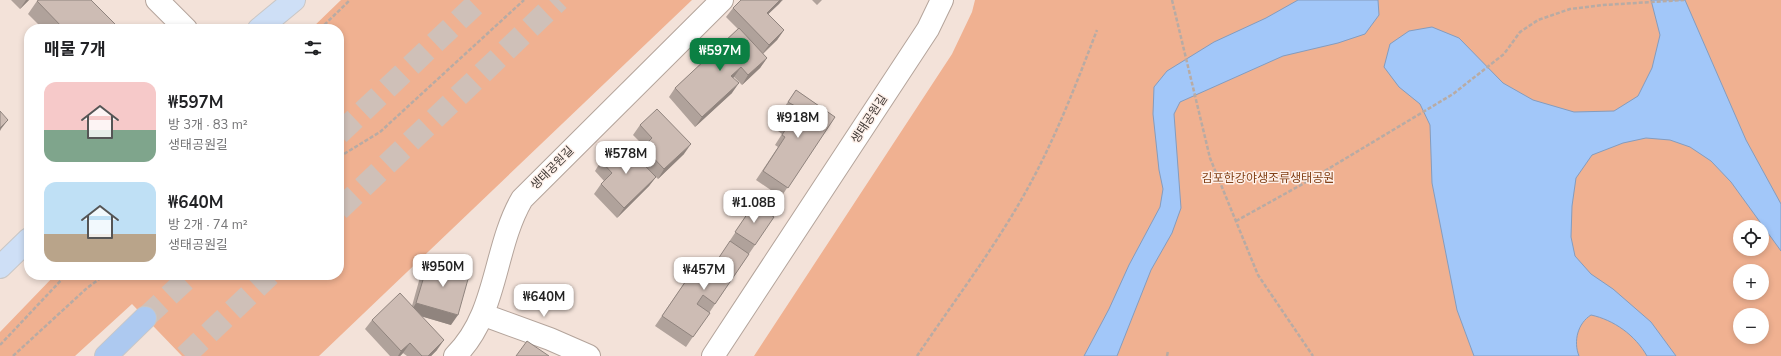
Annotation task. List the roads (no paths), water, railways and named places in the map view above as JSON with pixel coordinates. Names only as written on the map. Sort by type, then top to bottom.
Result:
[{"type":"highway","points":[[106,356],[146,318]]},
{"type":"main road","points":[[254,24],[278,0]]},
{"type":"main road","points":[[265,24],[294,0]]},
{"type":"main road","points":[[0,267],[24,244]]},
{"type":"street","points":[[157,0],[181,24]]},
{"type":"street","name":"생태공원길","points":[[455,356],[477,329],[484,315],[506,232],[522,199],[722,0]]},
{"type":"street","name":"생태공원길","points":[[713,356],[928,28],[942,0]]},
{"type":"street","points":[[484,315],[550,338],[589,356]]},
{"type":"water","points":[[1298,0],[1378,0],[1379,15],[1365,34],[1338,43],[1283,56],[1180,102],[1174,114],[1181,208],[1172,233],[1151,270],[1117,356],[1084,356],[1109,309],[1129,265],[1160,207],[1163,189],[1159,170],[1153,114],[1154,87],[1167,71],[1214,42],[1266,18]]},
{"type":"water","points":[[1651,0],[1685,0],[1746,140],[1781,204],[1781,251],[1769,234],[1769,220],[1759,220],[1731,182],[1711,161],[1690,147],[1670,140],[1646,138],[1623,143],[1592,155],[1576,178],[1572,206],[1571,237],[1575,256],[1591,274],[1613,289],[1651,322],[1676,356],[1647,356],[1630,335],[1616,325],[1600,317],[1591,315],[1583,323],[1578,333],[1577,350],[1579,356],[1474,356],[1457,310],[1432,183],[1430,125],[1420,104],[1399,87],[1384,67],[1390,44],[1409,31],[1432,27],[1459,38],[1503,83],[1533,100],[1574,112],[1614,111],[1638,96],[1652,68],[1660,35]]},
{"type":"tunnel","points":[[344,129],[480,0]]},
{"type":"tunnel","points":[[344,205],[559,0]]},
{"type":"tunnel","points":[[145,318],[186,280]]},
{"type":"tunnel","points":[[185,356],[265,280]]},
{"type":"park label","name":"김포한강야생조류생태공원","points":[[1268,178]]}]
